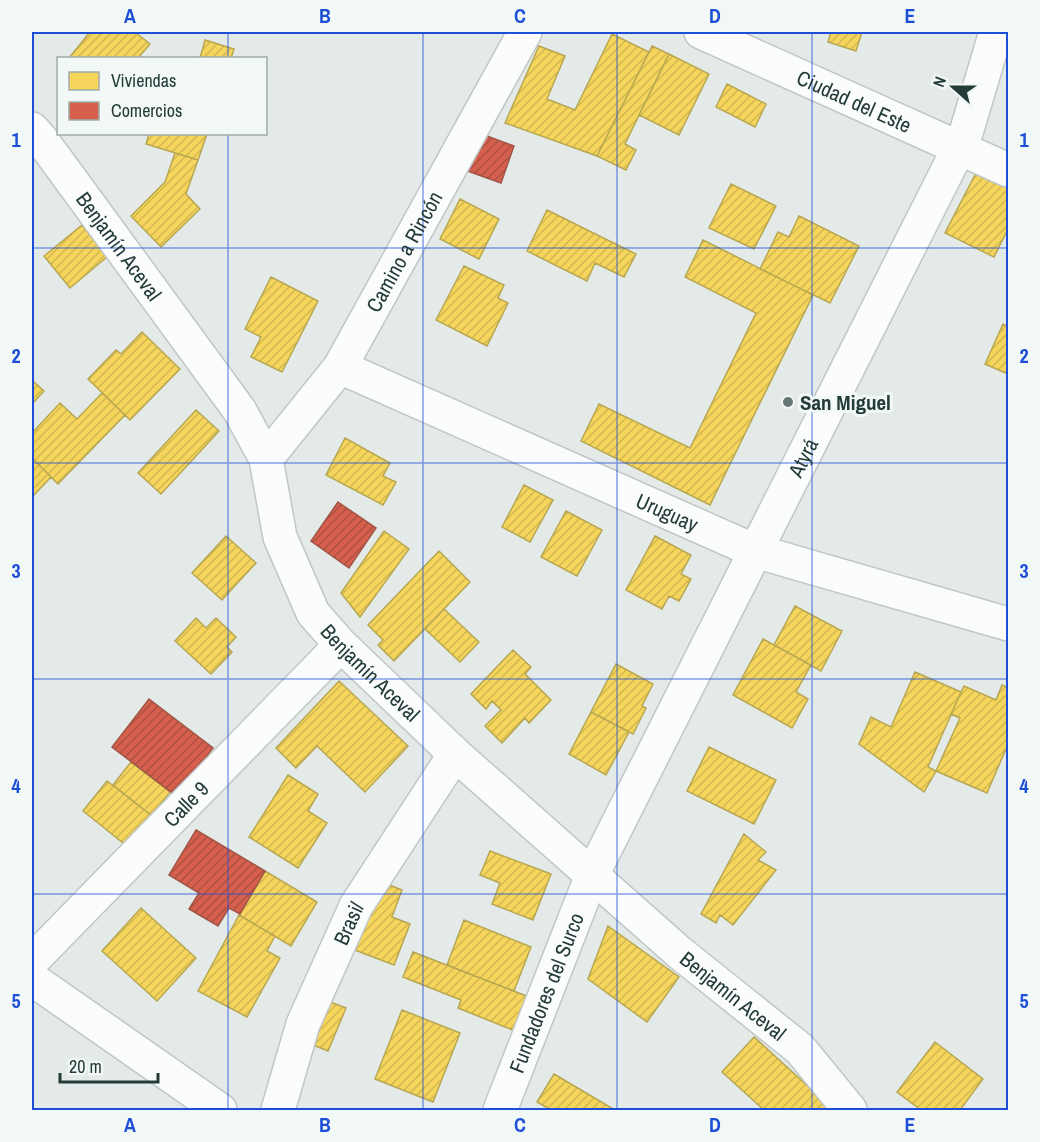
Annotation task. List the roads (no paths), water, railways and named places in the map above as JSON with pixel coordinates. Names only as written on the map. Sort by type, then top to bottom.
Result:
[{"type":"street","name":"Camino a Rincón","points":[[266,459],[340,367],[525,32]]},
{"type":"street","name":"Ciudad del Este","points":[[701,32],[1008,170]]},
{"type":"street","name":"Atyrá","points":[[592,875],[965,136],[996,32]]},
{"type":"street","name":"Benjamín Aceval","points":[[32,129],[240,411],[266,459],[280,537],[313,613],[340,645],[455,754],[680,953],[800,1049],[850,1110]]},
{"type":"street","name":"Uruguay","points":[[340,367],[755,551],[1008,624]]},
{"type":"street","name":"Calle 9","points":[[32,962],[340,645]]},
{"type":"street","name":"Brasil","points":[[278,1110],[303,1024],[356,906],[455,754]]},
{"type":"street","name":"Fundadores del Surco","points":[[500,1110],[592,875]]},
{"type":"street","points":[[32,979],[220,1110]]},
{"type":"place","name":"San Miguel","points":[[788,402]]}]
